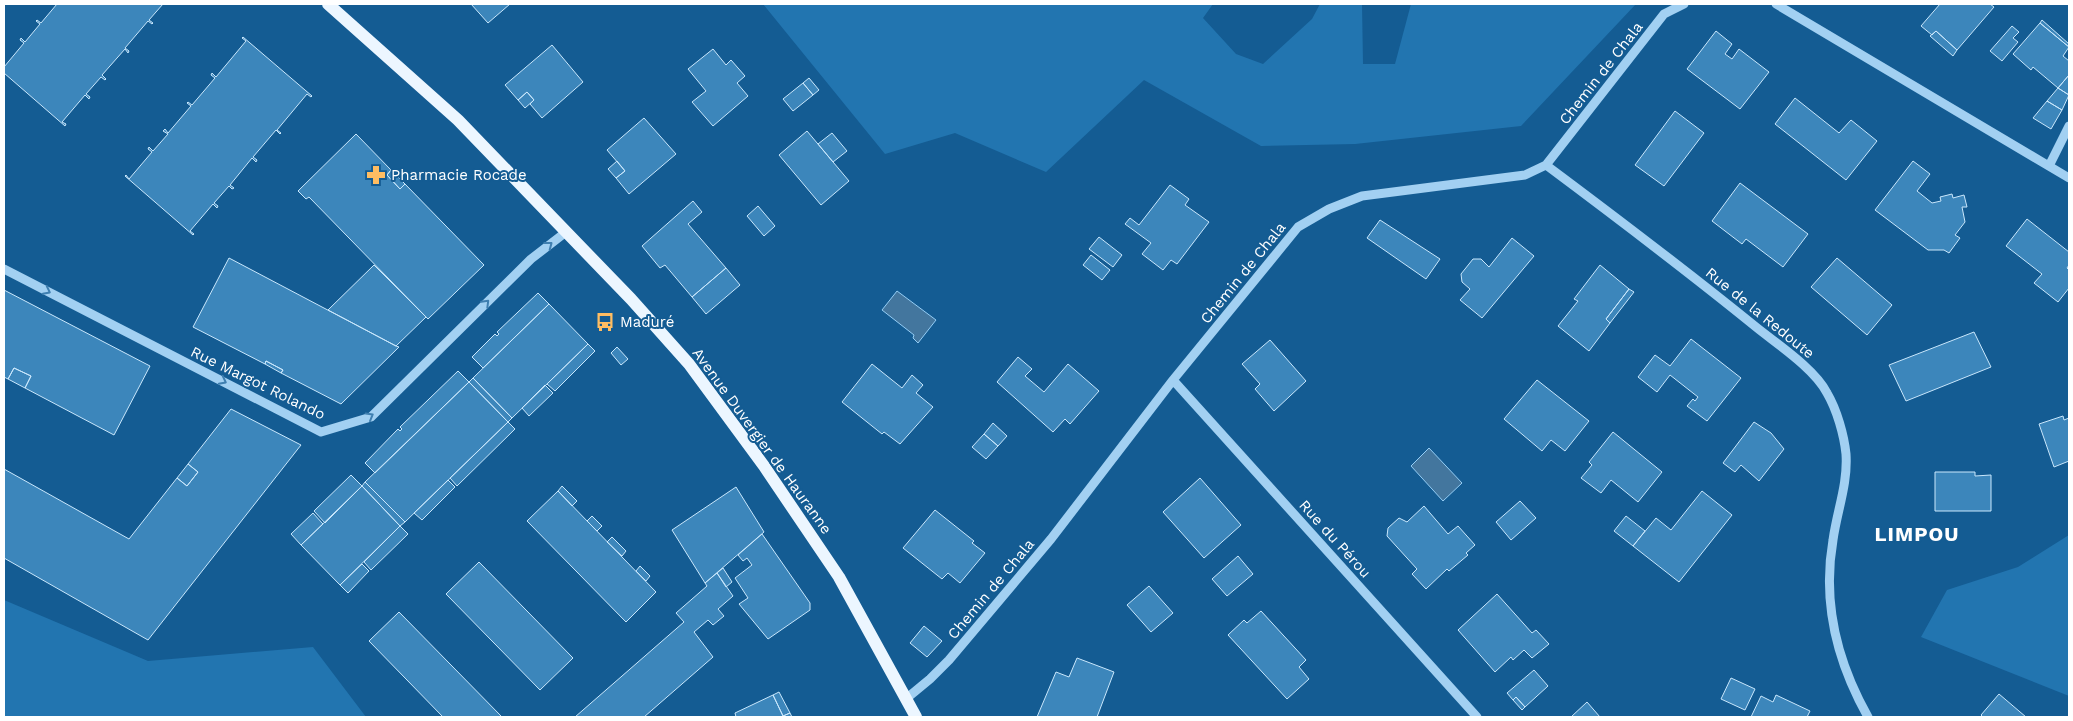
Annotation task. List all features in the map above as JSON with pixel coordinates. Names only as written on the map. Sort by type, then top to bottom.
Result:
[{"type":"main road","name":"Avenue Duvergier de Hauranne","points":[[328,4],[458,120],[631,299],[689,364],[736,428],[839,577],[916,717]]},
{"type":"street","name":"Chemin de Chala","points":[[907,698],[949,660],[1051,539],[1174,380],[1298,227],[1329,209],[1362,196],[1525,175],[1546,165],[1664,14],[1684,4]]},
{"type":"street","points":[[1776,4],[2069,178]]},
{"type":"street","points":[[2049,166],[2069,126]]},
{"type":"street","name":"Rue de la Redoute","points":[[1546,165],[1697,279],[1806,367],[1827,392],[1840,426],[1846,454],[1844,493],[1833,539],[1828,585],[1832,624],[1843,664],[1868,717]]},
{"type":"street","name":"Rue Margot Rolando","points":[[4,268],[321,432],[371,417],[531,259],[566,232]]},
{"type":"street","name":"Rue du Pérou","points":[[1174,380],[1477,717]]},
{"type":"shaded area","points":[[763,4],[1213,4],[1203,18],[1236,54],[1263,64],[1312,19],[1320,4],[1362,4],[1363,64],[1395,64],[1411,4],[1636,4],[1521,126],[1355,144],[1261,146],[1144,80],[1046,172],[955,133],[885,154]]},
{"type":"shaded area","points":[[897,291],[936,320],[918,343],[913,338],[914,335],[882,310]]},
{"type":"shaded area","points":[[1429,448],[1462,483],[1443,501],[1411,466]]},
{"type":"shaded area","points":[[2069,535],[2069,696],[1921,637],[1947,590],[2018,567]]},
{"type":"shaded area","points":[[4,600],[148,661],[313,647],[366,717],[4,717]]},
{"type":"building","points":[[57,4],[163,4],[149,20],[153,23],[148,21],[125,48],[129,51],[128,53],[125,49],[102,75],[106,79],[101,77],[86,94],[90,97],[89,99],[85,95],[62,122],[66,124],[65,126],[4,73],[4,67],[24,43],[20,40],[21,38],[25,42],[40,24],[36,21],[41,23]]},
{"type":"building","points":[[471,4],[510,4],[488,23]]},
{"type":"building","points":[[1940,4],[1990,4],[1994,7],[1957,50],[1936,31],[1932,35],[1921,26]]},
{"type":"building","points":[[2042,20],[2069,44],[2069,47],[2040,23]]},
{"type":"building","points":[[2040,23],[2069,47],[2063,56],[2069,61],[2069,75],[2058,88],[2033,67],[2031,70],[2013,54]]},
{"type":"building","points":[[2012,26],[2019,32],[2013,38],[2018,42],[2002,61],[1990,51]]},
{"type":"building","points":[[1716,31],[1732,44],[1725,54],[1732,59],[1739,49],[1769,72],[1740,109],[1687,69]]},
{"type":"building","points":[[1936,31],[1957,50],[1953,56],[1930,36]]},
{"type":"building","points":[[243,37],[312,96],[307,94],[277,130],[281,133],[276,130],[253,157],[257,160],[256,162],[252,158],[230,185],[234,188],[232,189],[229,186],[214,203],[218,206],[217,208],[213,204],[190,231],[193,235],[125,176],[129,179],[152,152],[148,149],[149,147],[153,151],[168,134],[163,131],[165,129],[168,133],[191,106],[187,103],[192,105],[215,78],[211,75],[212,73],[216,77],[246,41]]},
{"type":"building","points":[[552,45],[583,82],[542,118],[530,104],[534,100],[527,92],[518,100],[505,85]]},
{"type":"building","points":[[713,49],[726,65],[731,60],[745,76],[737,83],[748,96],[713,126],[692,102],[706,91],[688,69]]},
{"type":"building","points":[[2069,75],[2069,95],[2058,88]]},
{"type":"building","points":[[809,78],[819,90],[813,95],[803,83]]},
{"type":"building","points":[[803,83],[813,95],[793,111],[783,99]]},
{"type":"building","points":[[2058,88],[2069,95],[2062,110],[2047,101]]},
{"type":"building","points":[[527,92],[534,100],[525,108],[518,100]]},
{"type":"building","points":[[1795,98],[1839,133],[1851,120],[1877,141],[1846,180],[1775,124]]},
{"type":"building","points":[[2047,101],[2062,110],[2051,129],[2033,118]]},
{"type":"building","points":[[1675,111],[1704,133],[1664,186],[1635,165]]},
{"type":"building","points":[[644,118],[676,154],[629,194],[616,178],[625,171],[607,150]]},
{"type":"building","points":[[807,131],[849,181],[821,205],[779,155]]},
{"type":"building","points":[[832,133],[847,151],[833,162],[818,144]]},
{"type":"building","points":[[356,134],[391,170],[387,175],[400,189],[405,184],[484,265],[428,319],[309,197],[306,199],[298,191]]},
{"type":"building","points":[[617,161],[625,171],[616,178],[608,169]]},
{"type":"building","points":[[1913,161],[1930,174],[1917,191],[1932,203],[1941,201],[1940,197],[1952,194],[1953,198],[1964,195],[1967,207],[1962,207],[1965,222],[1955,235],[1960,238],[1949,253],[1944,250],[1928,250],[1875,210]]},
{"type":"building","points":[[391,170],[405,184],[400,189],[387,175]]},
{"type":"building","points":[[1740,183],[1808,234],[1783,267],[1746,239],[1742,244],[1712,221]]},
{"type":"building","points":[[1170,185],[1189,199],[1185,205],[1209,222],[1177,264],[1171,260],[1163,270],[1142,254],[1151,243],[1125,224],[1130,218],[1139,225]]},
{"type":"building","points":[[693,201],[702,212],[688,224],[726,268],[692,297],[665,265],[660,268],[642,246]]},
{"type":"building","points":[[758,206],[775,226],[764,236],[747,216]]},
{"type":"building","points":[[2027,219],[2069,252],[2069,265],[2067,268],[2069,270],[2069,288],[2058,302],[2034,283],[2042,274],[2006,246]]},
{"type":"building","points":[[1380,220],[1440,259],[1426,279],[1367,238]]},
{"type":"building","points":[[1099,237],[1122,255],[1113,267],[1089,249]]},
{"type":"building","points":[[1512,238],[1534,256],[1482,318],[1460,300],[1470,289],[1462,282],[1461,274],[1473,259],[1481,259],[1489,267]]},
{"type":"building","points":[[1091,255],[1110,270],[1102,280],[1083,265]]},
{"type":"building","points":[[229,258],[399,347],[341,404],[281,373],[283,370],[266,361],[265,364],[193,327]]},
{"type":"building","points":[[1837,258],[1892,305],[1867,335],[1811,287]]},
{"type":"building","points":[[374,265],[426,317],[396,346],[328,310]]},
{"type":"building","points":[[1600,265],[1629,289],[1606,319],[1610,323],[1589,351],[1558,326],[1578,301],[1574,299]]},
{"type":"building","points":[[726,268],[740,285],[706,314],[692,297]]},
{"type":"building","points":[[1629,289],[1634,292],[1610,323],[1606,319]]},
{"type":"building","points":[[4,290],[150,366],[114,435],[25,388],[31,376],[14,368],[8,379],[4,377]]},
{"type":"building","points":[[538,293],[549,304],[483,368],[472,357],[495,334],[497,336],[499,334],[497,332]]},
{"type":"building","points":[[549,304],[588,344],[512,418],[473,378]]},
{"type":"building","points":[[1974,332],[1991,367],[1906,401],[1889,365]]},
{"type":"building","points":[[1691,339],[1741,378],[1707,421],[1687,406],[1693,399],[1695,401],[1698,397],[1670,375],[1657,392],[1638,377],[1655,355],[1670,366]]},
{"type":"building","points":[[1270,340],[1306,381],[1274,411],[1255,389],[1260,384],[1242,364]]},
{"type":"building","points":[[588,344],[595,351],[555,391],[547,384]]},
{"type":"building","points":[[617,347],[628,359],[621,365],[611,353]]},
{"type":"building","points":[[1018,357],[1032,369],[1025,376],[1044,392],[1068,364],[1099,391],[1070,424],[1065,419],[1053,432],[997,382]]},
{"type":"building","points":[[266,361],[283,370],[281,373],[265,364]]},
{"type":"building","points":[[872,364],[902,388],[912,375],[923,385],[916,393],[933,407],[900,444],[884,432],[882,434],[842,402]]},
{"type":"building","points":[[14,368],[31,376],[25,388],[8,379]]},
{"type":"building","points":[[458,371],[469,382],[375,473],[365,463],[398,429],[400,431],[402,429],[400,427]]},
{"type":"building","points":[[473,378],[512,418],[508,422],[469,382]]},
{"type":"building","points":[[1537,380],[1589,421],[1565,451],[1551,440],[1542,451],[1504,419]]},
{"type":"building","points":[[469,382],[508,422],[405,522],[365,482]]},
{"type":"building","points":[[545,385],[553,393],[529,416],[522,408]]},
{"type":"building","points":[[231,409],[301,445],[148,640],[4,558],[4,469],[129,539],[177,478],[187,486],[198,472],[188,464]]},
{"type":"building","points":[[2063,416],[2064,420],[2069,418],[2069,461],[2054,467],[2039,424]]},
{"type":"building","points":[[508,422],[515,429],[457,486],[450,478]]},
{"type":"building","points":[[1754,422],[1771,433],[1784,449],[1759,481],[1741,465],[1735,472],[1723,463]]},
{"type":"building","points":[[993,423],[1007,436],[998,446],[984,434]]},
{"type":"building","points":[[1613,432],[1662,472],[1638,502],[1611,480],[1601,493],[1581,478],[1592,465],[1589,462]]},
{"type":"building","points":[[984,434],[998,446],[986,459],[972,447]]},
{"type":"building","points":[[188,464],[198,472],[187,486],[177,478]]},
{"type":"building","points":[[1935,472],[1975,472],[1975,476],[1991,475],[1991,511],[1935,511]]},
{"type":"building","points":[[351,475],[362,486],[325,523],[314,511]]},
{"type":"building","points":[[1200,478],[1241,525],[1204,558],[1163,512]]},
{"type":"building","points":[[448,480],[455,487],[422,520],[414,513]]},
{"type":"building","points":[[365,482],[405,522],[400,526],[362,486]]},
{"type":"building","points":[[362,486],[400,526],[340,585],[301,545]]},
{"type":"building","points":[[562,486],[577,501],[572,506],[558,491]]},
{"type":"building","points":[[736,487],[764,532],[705,583],[672,530]]},
{"type":"building","points":[[558,491],[656,592],[626,622],[527,521]]},
{"type":"building","points":[[1702,491],[1732,515],[1679,582],[1633,546],[1656,518],[1671,530]]},
{"type":"building","points":[[1520,501],[1536,518],[1511,540],[1496,522]]},
{"type":"building","points":[[1424,506],[1448,534],[1458,526],[1475,545],[1466,553],[1468,555],[1449,571],[1447,569],[1426,589],[1412,574],[1417,569],[1387,536],[1388,528],[1399,518],[1407,522]]},
{"type":"building","points":[[935,510],[974,541],[972,543],[985,553],[960,583],[948,573],[942,579],[903,548]]},
{"type":"building","points":[[313,513],[323,524],[301,545],[291,534]]},
{"type":"building","points":[[592,516],[602,526],[597,531],[587,521]]},
{"type":"building","points":[[1626,516],[1645,531],[1633,546],[1614,531]]},
{"type":"building","points":[[400,526],[408,534],[371,570],[364,562]]},
{"type":"building","points":[[762,534],[810,603],[810,610],[768,639],[739,604],[748,598],[735,578],[752,565],[747,558],[743,561],[738,555]]},
{"type":"building","points":[[612,537],[626,551],[622,556],[607,542]]},
{"type":"building","points":[[1238,556],[1253,574],[1227,596],[1212,579]]},
{"type":"building","points":[[479,562],[573,658],[540,690],[446,594]]},
{"type":"building","points":[[362,564],[369,571],[348,593],[340,585]]},
{"type":"building","points":[[640,566],[650,576],[646,581],[636,571]]},
{"type":"building","points":[[723,568],[732,582],[726,587],[717,573]]},
{"type":"building","points":[[717,573],[733,596],[718,609],[724,616],[713,625],[708,620],[694,632],[713,657],[644,717],[575,717],[684,622],[676,613],[707,586],[705,583]]},
{"type":"building","points":[[1149,586],[1173,613],[1151,632],[1127,605]]},
{"type":"building","points":[[1497,594],[1532,633],[1536,630],[1549,644],[1532,658],[1524,650],[1513,660],[1511,657],[1495,672],[1458,630]]},
{"type":"building","points":[[1261,611],[1306,660],[1299,667],[1309,679],[1287,699],[1228,635],[1244,620],[1247,623]]},
{"type":"building","points":[[399,612],[502,717],[443,717],[369,641]]},
{"type":"building","points":[[924,626],[942,641],[927,657],[910,643]]},
{"type":"building","points":[[1077,658],[1114,672],[1097,717],[1037,717],[1056,672],[1069,677]]},
{"type":"building","points":[[1534,670],[1548,686],[1525,707],[1516,697],[1513,700],[1507,693]]},
{"type":"building","points":[[1731,678],[1755,689],[1745,710],[1721,699]]},
{"type":"building","points":[[779,692],[790,713],[783,716],[773,695]]},
{"type":"building","points":[[1999,694],[2026,717],[1983,717],[1981,715]]},
{"type":"building","points":[[773,695],[783,716],[790,713],[792,717],[736,717],[735,713]]},
{"type":"building","points":[[1776,695],[1810,711],[1807,717],[1751,717],[1761,696],[1773,702]]},
{"type":"building","points":[[1516,697],[1525,707],[1522,710],[1513,700]]},
{"type":"building","points":[[1587,702],[1600,717],[1571,717]]},
{"type":"place","name":"Pharmacie Rocade","points":[[376,175]]},
{"type":"place","name":"Maduré","points":[[605,322]]},
{"type":"district","name":"LIMPOU","points":[[1917,534]]}]
